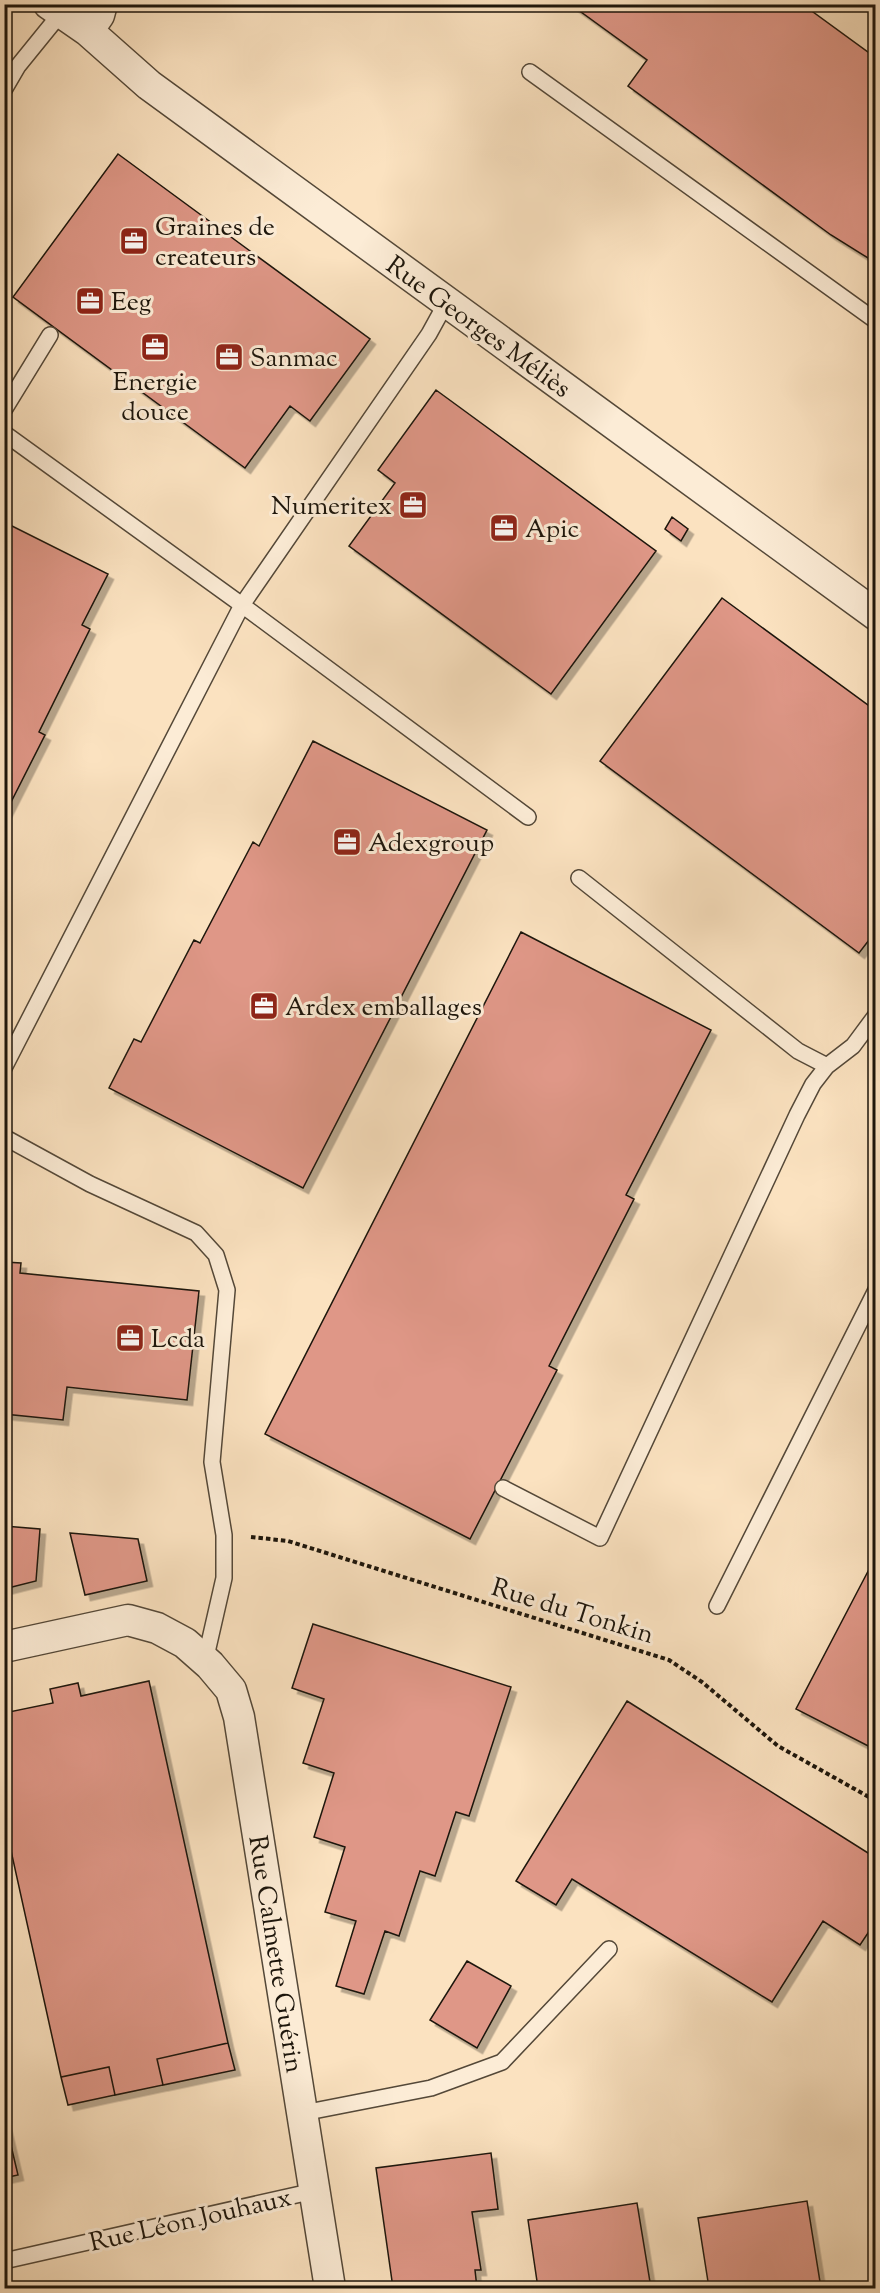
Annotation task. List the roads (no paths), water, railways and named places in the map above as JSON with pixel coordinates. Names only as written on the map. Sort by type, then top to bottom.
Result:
[{"type":"street","points":[[88,31],[99,15],[102,4]]},
{"type":"street","name":"Rue Georges Méliès","points":[[55,9],[88,31],[149,85],[876,615]]},
{"type":"street","name":"Rue Calmette Guérin","points":[[4,1647],[128,1620],[157,1628],[185,1643],[231,1690],[239,1717],[314,2191]]},
{"type":"street","name":"Rue Léon Jouhaux","points":[[314,2191],[330,2289]]},
{"type":"lane","points":[[4,90],[55,9]]},
{"type":"lane","points":[[530,72],[876,321]]},
{"type":"lane","points":[[4,1068],[242,605],[429,334],[446,303]]},
{"type":"lane","points":[[4,410],[50,335]]},
{"type":"lane","points":[[4,433],[242,605],[528,817]]},
{"type":"lane","points":[[579,878],[798,1051],[827,1066]]},
{"type":"lane","points":[[503,1488],[600,1538],[813,1084],[827,1066],[853,1046],[876,1015]]},
{"type":"lane","points":[[4,1137],[90,1184],[196,1233],[216,1255],[227,1290],[212,1462],[224,1534],[224,1578],[205,1661]]},
{"type":"lane","points":[[717,1606],[876,1290]]},
{"type":"lane","points":[[303,2114],[431,2088],[502,2062],[609,1949]]},
{"type":"lane","name":"Rue Léon Jouhaux","points":[[4,2261],[314,2191]]},
{"type":"place","name":"Graines de createurs","points":[[134,241]]},
{"type":"place","name":"Eeg","points":[[90,301]]},
{"type":"place","name":"Energie douce","points":[[155,347]]},
{"type":"place","name":"Sanmac","points":[[229,357]]},
{"type":"place","name":"Numeritex","points":[[413,505]]},
{"type":"place","name":"Apic","points":[[504,528]]},
{"type":"place","name":"Adexgroup","points":[[347,842]]},
{"type":"place","name":"Ardex emballages","points":[[264,1006]]},
{"type":"place","name":"Lcda","points":[[130,1338]]}]
